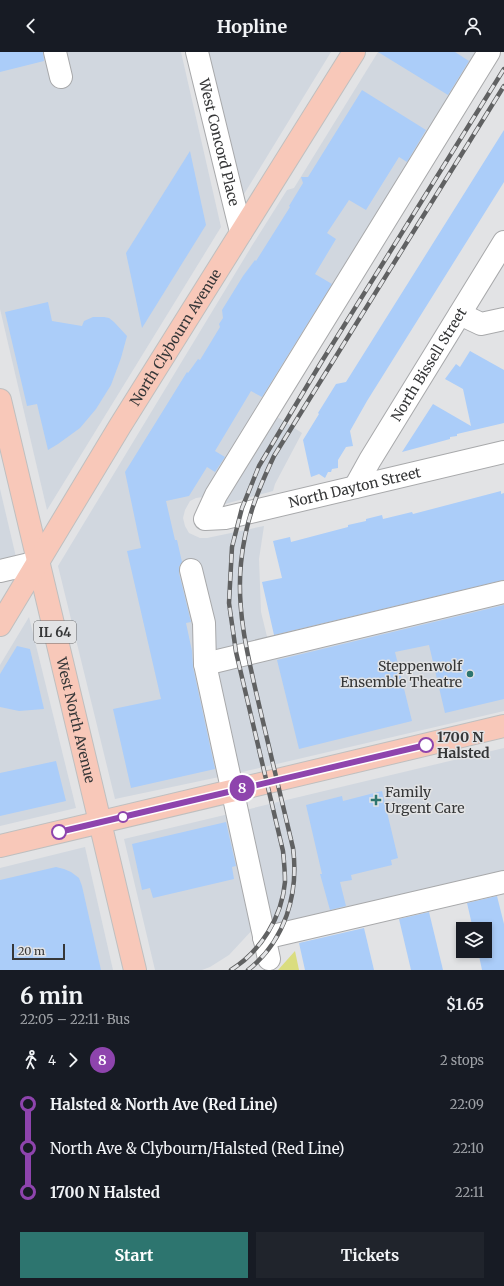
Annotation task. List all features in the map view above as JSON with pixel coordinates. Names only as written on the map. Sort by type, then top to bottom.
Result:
[{"type":"main road","name":"North Clybourn Avenue","points":[[0,625],[116,432],[354,52]]},
{"type":"main road","name":"West North Avenue","points":[[0,400],[135,970]]},
{"type":"main road","points":[[0,846],[504,726]]},
{"type":"street","points":[[55,52],[61,77]]},
{"type":"street","name":"West Concord Place","points":[[198,52],[241,232]]},
{"type":"street","name":"North Dayton Street","points":[[489,52],[216,495],[205,519],[225,518],[504,452]]},
{"type":"street","name":"North Bissell Street","points":[[355,487],[370,460],[504,242]]},
{"type":"street","points":[[460,314],[481,324],[504,319]]},
{"type":"street","points":[[0,571],[38,562]]},
{"type":"street","points":[[191,570],[204,623],[205,664],[269,960]]},
{"type":"street","points":[[205,664],[504,592]]},
{"type":"street","points":[[264,938],[504,882]]},
{"type":"shaded area","points":[[0,52],[181,52],[221,227],[47,510],[0,309]]},
{"type":"shaded area","points":[[207,52],[331,52],[241,199]]},
{"type":"shaded area","points":[[378,52],[489,52],[268,411],[302,433],[275,484],[273,491],[225,504],[203,497],[196,498],[190,501],[183,518],[189,533],[200,538],[207,538],[264,526],[259,559],[261,612],[270,649],[504,592],[504,711],[238,773],[115,799],[58,566],[253,244],[287,190],[294,188]]},
{"type":"shaded area","points":[[0,489],[16,557],[0,583]]},
{"type":"shaded area","points":[[29,617],[76,808],[0,826],[0,665]]},
{"type":"shaded area","points":[[504,748],[504,882],[264,938],[255,927],[229,955],[210,967],[202,970],[155,970],[124,839]]},
{"type":"shaded area","points":[[85,847],[113,970],[0,970],[0,868]]},
{"type":"green space","points":[[295,951],[299,970],[278,970]]},
{"type":"building","points":[[0,52],[43,52],[44,61],[0,72]]},
{"type":"building","points":[[378,52],[455,52],[469,61],[448,95]]},
{"type":"building","points":[[362,90],[426,130],[407,162],[399,157],[366,210],[349,200],[327,233],[336,239],[315,274],[332,284],[262,397],[251,391],[215,451],[225,457],[215,472],[207,467],[189,496],[166,501],[182,562],[179,567],[179,573],[191,622],[186,623],[192,651],[193,667],[215,769],[131,788],[113,709],[161,699],[127,551],[141,548],[125,472],[187,372],[188,373],[198,359],[200,360],[220,327],[219,324],[223,318],[222,310],[243,276],[255,260],[256,261],[290,207],[289,206],[303,183],[301,177],[308,177]]},
{"type":"building","points":[[504,130],[504,182],[367,401],[350,431],[353,446],[346,447],[338,460],[338,468],[332,469],[331,472],[328,472],[325,478],[319,474],[311,477],[303,440],[319,414],[318,413],[336,384],[346,382]]},
{"type":"building","points":[[190,151],[206,225],[142,328],[126,253]]},
{"type":"building","points":[[48,302],[52,321],[82,326],[84,321],[93,317],[109,318],[127,336],[111,385],[96,409],[80,428],[48,450],[37,404],[27,406],[5,312]]},
{"type":"building","points":[[470,351],[504,370],[504,423],[457,434],[457,436],[450,437],[450,439],[402,452],[433,404],[471,426],[463,389],[445,379],[456,364],[460,367]]},
{"type":"building","points":[[501,491],[501,494],[504,493],[504,580],[274,635],[262,582],[282,578],[273,541],[290,537],[291,542],[348,527],[348,525],[366,521],[366,519],[382,515],[383,519],[412,512],[413,514]]},
{"type":"building","points":[[504,605],[504,699],[445,713],[429,645],[395,652],[412,721],[299,749],[277,660]]},
{"type":"building","points":[[17,646],[30,649],[44,709],[19,711],[0,707],[0,674]]},
{"type":"building","points":[[56,761],[66,801],[0,816],[0,773]]},
{"type":"building","points":[[382,791],[398,858],[391,860],[392,865],[351,875],[352,880],[340,882],[346,906],[330,910],[320,874],[322,874],[306,805],[342,796],[343,801]]},
{"type":"building","points":[[226,822],[236,866],[232,867],[234,879],[153,898],[150,888],[142,890],[132,844]]},
{"type":"building","points":[[56,867],[71,872],[79,878],[101,970],[0,970],[0,880]]},
{"type":"building","points":[[497,896],[504,924],[504,970],[482,970],[479,958],[492,958],[492,922],[471,922],[467,903]]},
{"type":"building","points":[[429,912],[443,970],[411,970],[399,919]]},
{"type":"building","points":[[364,928],[374,970],[305,970],[299,943]]},
{"type":"railway","points":[[231,970],[252,953],[268,932],[280,908],[285,882],[283,851],[236,652],[229,603],[232,547],[242,508],[259,466],[322,361],[504,69]]},
{"type":"railway","points":[[248,970],[261,958],[280,931],[287,915],[291,899],[294,882],[294,865],[293,848],[244,637],[240,600],[240,582],[245,534],[257,495],[274,456],[504,86]]},
{"type":"bus line","name":"8","points":[[59,832],[426,745]]},
{"type":"place","name":"Steppenwolf Ensemble Theatre","points":[[470,674]]},
{"type":"place","name":"1700 N Halsted","points":[[426,745]]},
{"type":"place","name":"Family Urgent Care","points":[[376,800]]}]
